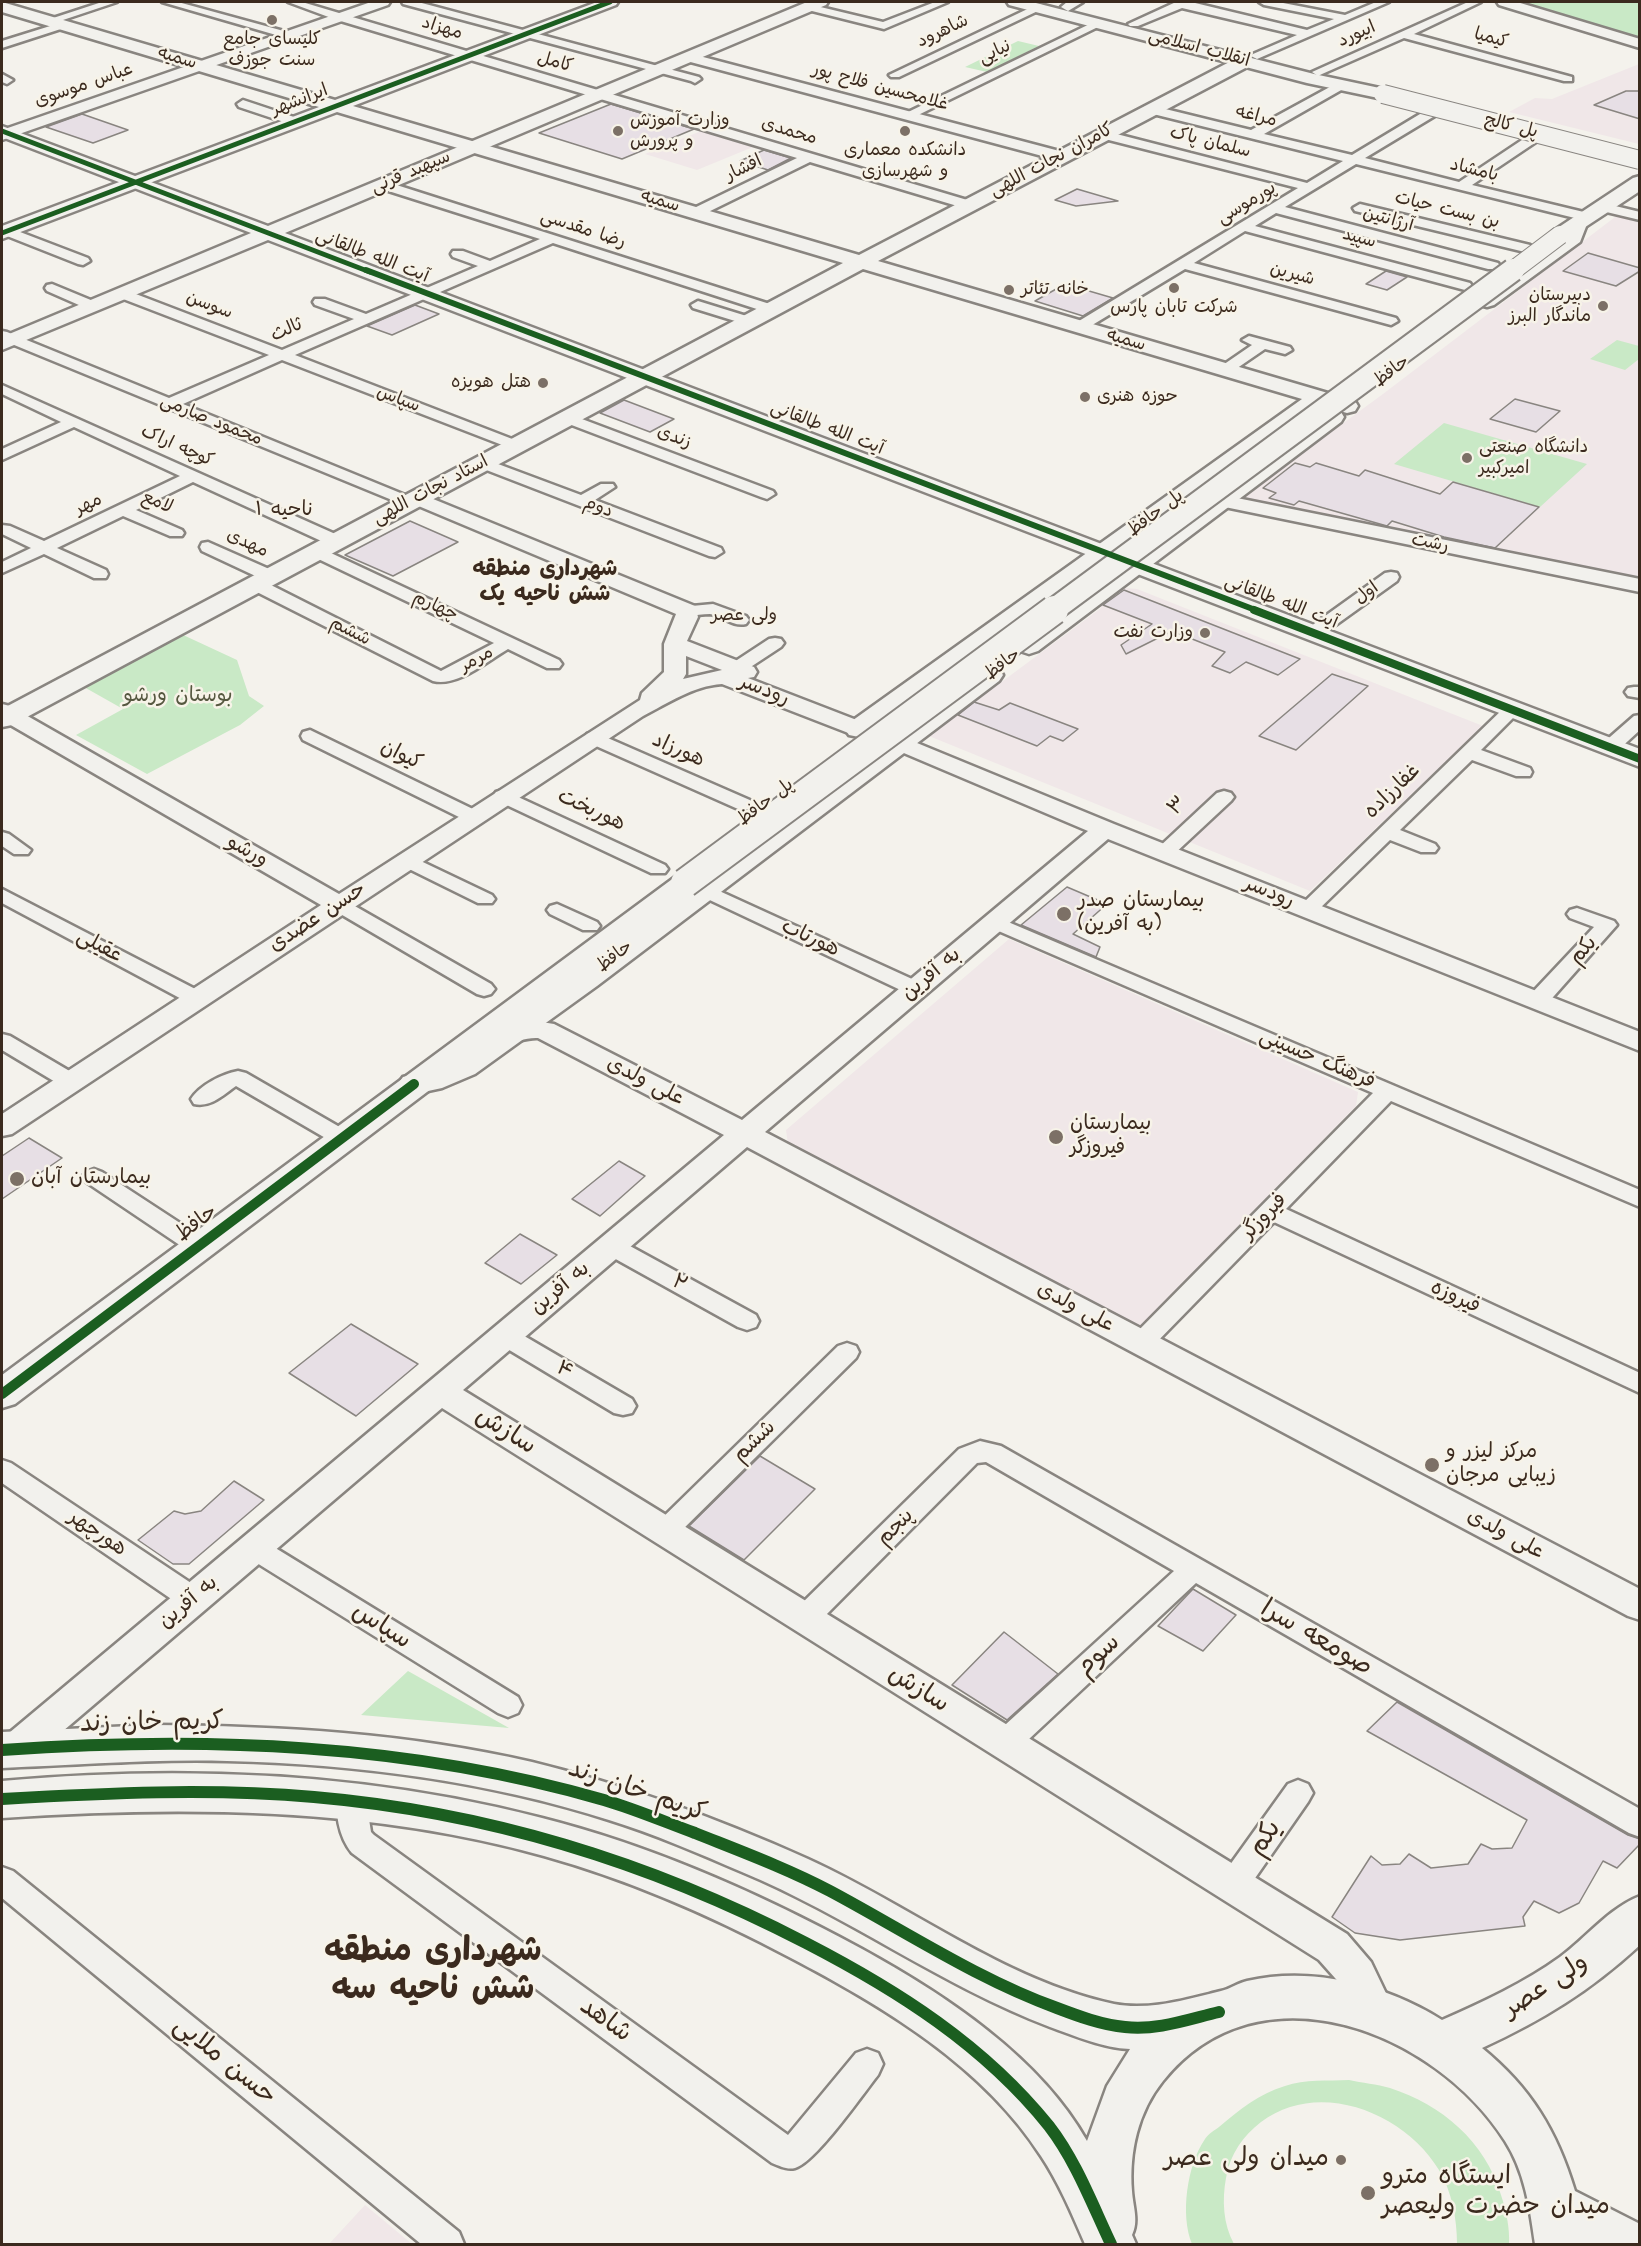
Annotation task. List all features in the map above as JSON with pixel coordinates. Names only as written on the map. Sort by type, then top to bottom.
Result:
[{"type":"main road","name":"ایرانشهر","points":[[4,232],[610,2]]},
{"type":"main road","name":"انقلاب اسلامی","points":[[1016,2],[1072,4],[1251,59]]},
{"type":"main road","name":"سپهبد قرنی","points":[[5,340],[123,294],[814,4]]},
{"type":"main road","name":"انقلاب اسلامی","points":[[1043,4],[1098,23],[1385,92]]},
{"type":"main road","name":"سمیه","points":[[2,7],[1347,406]]},
{"type":"main road","name":"کامران نجات اللهی","points":[[860,262],[1101,134],[1251,59]]},
{"type":"main road","points":[[1316,76],[1339,86],[1434,111],[1640,158]]},
{"type":"main road","points":[[1316,76],[1352,78],[1540,134]]},
{"type":"main road","name":"پل کالج","points":[[1385,92],[1640,158]]},
{"type":"main road","name":"آیت الله طالقانی","points":[[3,133],[1640,759]]},
{"type":"main road","name":"حافظ","points":[[2,1394],[414,1084],[900,742],[1573,238],[1582,221],[1640,182]]},
{"type":"main road","points":[[222,217],[269,218],[322,211]]},
{"type":"main road","name":"پل حافظ","points":[[695,887],[1582,221]]},
{"type":"main road","name":"استاد نجات اللهی","points":[[4,715],[860,262]]},
{"type":"main road","name":"حافظ","points":[[865,725],[1025,607],[1318,398]]},
{"type":"main road","points":[[1184,494],[1221,501]]},
{"type":"main road","points":[[1025,607],[1045,601],[1059,604],[1068,611],[1061,621]]},
{"type":"main road","points":[[985,636],[982,640],[983,647],[994,653],[1008,655],[1022,651]]},
{"type":"main road","points":[[865,725],[900,742]]},
{"type":"main road","name":"حافظ","points":[[414,1084],[452,1074],[506,1036],[695,887]]},
{"type":"main road","name":"کریم خان زند","points":[[9,1750],[125,1744],[310,1746],[460,1766],[535,1780],[608,1801],[780,1867],[829,1891],[988,1979],[1039,2002],[1112,2026],[1136,2028],[1219,2012]]},
{"type":"main road","points":[[2,1799],[154,1790],[292,1794],[351,1800],[482,1824],[555,1840],[619,1860],[731,1906],[813,1947],[901,1995],[952,2031],[997,2069],[1052,2129],[1111,2244]]},
{"type":"main road","name":"ولی عصر","points":[[1443,2042],[1493,2021],[1534,1999],[1575,1972],[1640,1917]]},
{"type":"main road","points":[[1117,2244],[1106,2201],[1106,2171],[1110,2139],[1120,2110],[1146,2062],[1169,2041],[1219,2012],[1263,1999],[1310,1997],[1373,2008],[1415,2026],[1443,2042],[1488,2082],[1514,2111],[1533,2143],[1558,2226],[1627,2244]]},
{"type":"street","points":[[2,45],[112,2]]},
{"type":"street","points":[[167,2],[287,35]]},
{"type":"street","name":"مهزاد","points":[[293,2],[467,56]]},
{"type":"street","name":"عباس موسوی","points":[[3,133],[380,2]]},
{"type":"street","points":[[407,2],[695,79]]},
{"type":"street","points":[[814,4],[884,26],[943,2]]},
{"type":"street","points":[[1264,2],[1345,18]]},
{"type":"street","points":[[1251,59],[1384,2]]},
{"type":"street","name":"ابیورد","points":[[1316,76],[1476,2]]},
{"type":"street","points":[[1504,2],[1640,44]]},
{"type":"street","points":[[1134,24],[1183,3],[1308,34]]},
{"type":"street","name":"شاهرود","points":[[895,75],[1043,4]]},
{"type":"street","name":"نیایی","points":[[908,116],[1098,23]]},
{"type":"street","name":"کیمیا","points":[[1404,34],[1568,79]]},
{"type":"street","name":"کامل","points":[[467,56],[599,95]]},
{"type":"street","name":"غلامحسین فلاح‌ پور","points":[[688,57],[1061,156]]},
{"type":"street","points":[[1252,135],[1339,86]]},
{"type":"street","name":"محمدی","points":[[599,95],[969,205]]},
{"type":"street","points":[[243,105],[293,121]]},
{"type":"street","name":"مراغه","points":[[1149,110],[1354,160]]},
{"type":"street","name":"پورموسی","points":[[1079,327],[1434,111]]},
{"type":"street","name":"سلمان پاک","points":[[1101,134],[1309,187]]},
{"type":"street","points":[[1461,186],[1540,134]]},
{"type":"street","name":"افشار","points":[[695,213],[809,157]]},
{"type":"street","name":"بامشاد","points":[[1354,160],[1461,186],[1582,221],[1640,216]]},
{"type":"street","name":"رضا مقدسی","points":[[384,185],[771,309]]},
{"type":"street","name":"آرژانتین","points":[[1274,208],[1493,266]]},
{"type":"street","name":"بن بست حیات","points":[[1360,208],[1525,248]]},
{"type":"street","name":"سپید","points":[[1244,227],[1465,286]]},
{"type":"street","points":[[4,232],[84,261]]},
{"type":"street","name":"ثالث","points":[[169,404],[422,293],[552,239]]},
{"type":"street","points":[[458,254],[489,265]]},
{"type":"street","name":"شیرین","points":[[1183,264],[1391,321]]},
{"type":"street","points":[[52,288],[93,306]]},
{"type":"street","name":"سوسن","points":[[123,294],[281,355]]},
{"type":"street","points":[[320,302],[364,318]]},
{"type":"street","points":[[699,304],[748,321]]},
{"type":"street","points":[[1245,338],[1285,350]]},
{"type":"street","name":"محمود صارمی","points":[[5,340],[413,500],[687,611]]},
{"type":"street","points":[[1225,370],[1263,344]]},
{"type":"street","name":"سپاس","points":[[281,355],[515,446]]},
{"type":"street","name":"کوچه اراک","points":[[2,389],[193,476],[326,546]]},
{"type":"street","name":"زندی","points":[[566,418],[767,494]]},
{"type":"street","points":[[5,450],[73,422]]},
{"type":"street","name":"دوم","points":[[482,463],[715,552]]},
{"type":"street","name":"مهر","points":[[2,568],[193,476]]},
{"type":"street","points":[[582,501],[607,487]]},
{"type":"street","name":"رشت","points":[[1221,501],[1640,586]]},
{"type":"street","name":"لامع","points":[[122,510],[176,533]]},
{"type":"street","points":[[4,529],[100,574]]},
{"type":"street","name":"چهارم","points":[[326,546],[553,664]]},
{"type":"street","name":"مهدی","points":[[208,547],[262,580]]},
{"type":"street","name":"اول","points":[[1313,633],[1391,577]]},
{"type":"street","name":"ششم","points":[[262,580],[439,677],[446,677]]},
{"type":"street","points":[[635,711],[675,674],[675,644],[687,617],[687,611],[713,609],[740,620]]},
{"type":"street","name":"مرمر","points":[[446,677],[508,642]]},
{"type":"street","points":[[737,668],[775,643]]},
{"type":"street","name":"رودسر","points":[[675,644],[737,668],[865,725]]},
{"type":"street","name":"رودسر","points":[[635,711],[695,683],[724,676],[865,725]]},
{"type":"street","name":"غفارزاده","points":[[1308,909],[1512,710]]},
{"type":"street","name":"حسن عضدی","points":[[2,1127],[635,711]]},
{"type":"street","name":"ورشو","points":[[4,715],[484,989]]},
{"type":"street","points":[[1609,748],[1640,720]]},
{"type":"street","name":"کیوان","points":[[310,736],[472,816]]},
{"type":"street","name":"هورزاد","points":[[594,738],[745,805]]},
{"type":"street","name":"رودسر","points":[[900,742],[1105,829],[1640,1042]]},
{"type":"street","points":[[1469,752],[1523,772]]},
{"type":"street","name":"هوربخت","points":[[503,796],[658,868]]},
{"type":"street","name":"۳","points":[[1165,852],[1224,797]]},
{"type":"street","name":"به آفرین","points":[[9,1750],[254,1548],[1105,829]]},
{"type":"street","points":[[1386,832],[1428,848]]},
{"type":"street","points":[[2,838],[21,850]]},
{"type":"street","points":[[406,860],[485,899]]},
{"type":"street","name":"هورتاب","points":[[695,887],[916,989]]},
{"type":"street","name":"عقیلی","points":[[2,895],[196,998]]},
{"type":"street","points":[[556,910],[590,926]]},
{"type":"street","name":"یکم","points":[[1538,1000],[1607,925],[1577,914]]},
{"type":"street","name":"فرهنگ حسینی","points":[[994,922],[1640,1199]]},
{"type":"street","name":"علی ولدی","points":[[506,1036],[529,1029],[544,1030],[1640,1606]]},
{"type":"street","points":[[2,1041],[70,1081]]},
{"type":"street","points":[[202,1099],[232,1079],[238,1078],[342,1138]]},
{"type":"street","name":"فیروزگر","points":[[1142,1343],[1389,1090]]},
{"type":"street","points":[[94,1177],[198,1246]]},
{"type":"street","name":"فیروزه","points":[[1271,1211],[1640,1384]]},
{"type":"street","name":"۲","points":[[611,1246],[747,1321]]},
{"type":"street","name":"۴","points":[[505,1336],[622,1406]]},
{"type":"street","name":"ششم","points":[[664,1532],[847,1352]]},
{"type":"street","name":"سازش","points":[[440,1391],[1333,1947],[1348,1959],[1361,1979],[1373,2008]]},
{"type":"street","name":"پنجم","points":[[805,1618],[968,1456],[980,1451],[992,1453]]},
{"type":"street","name":"صومعه سرا","points":[[992,1453],[1640,1824]]},
{"type":"street","name":"هورچهر","points":[[2,1470],[193,1599]]},
{"type":"street","name":"سپاس","points":[[254,1548],[508,1705]]},
{"type":"street","name":"سوم","points":[[1004,1744],[1194,1569]]},
{"type":"street","name":"یکم","points":[[1233,1885],[1298,1793]]},
{"type":"street","name":"شاهد","points":[[351,1800],[357,1836],[363,1844],[784,2152],[794,2152],[807,2140],[867,2064]]},
{"type":"street","name":"حسن ملایی","points":[[2,1880],[447,2244]]},
{"type":"shaded area","points":[[1639,64],[1639,144],[1509,112],[1535,98],[1552,99]]},
{"type":"shaded area","points":[[701,131],[753,147],[697,170],[645,154]]},
{"type":"shaded area","name":"دانشگاه صنعتی امیرکبیر","points":[[1619,214],[1639,220],[1639,581],[1238,500],[1383,394]]},
{"type":"shaded area","points":[[1125,588],[1137,589],[1483,726],[1310,891],[929,736],[1101,608],[1099,605]]},
{"type":"shaded area","name":"بیمارستان فیروزگر","points":[[1009,939],[1358,1092],[1356,1106],[1140,1326],[788,1144],[786,1130]]},
{"type":"shaded area","points":[[365,2205],[412,2244],[329,2244]]},
{"type":"green space","points":[[1523,2],[1639,2],[1639,38]]},
{"type":"green space","points":[[1018,41],[1039,46],[987,72],[965,67]]},
{"type":"green space","points":[[1617,340],[1639,346],[1639,359],[1625,370],[1590,359]]},
{"type":"green space","points":[[1444,423],[1587,464],[1540,507],[1394,464]]},
{"type":"green space","name":"بوستان ورشو","points":[[181,634],[237,660],[249,696],[264,706],[240,725],[147,774],[76,735],[123,709],[84,687]]},
{"type":"green space","points":[[408,1671],[509,1728],[361,1715]]},
{"type":"green space","points":[[1349,2080],[1385,2087],[1427,2104],[1444,2115],[1473,2142],[1494,2176],[1501,2195],[1506,2213],[1509,2244],[1457,2244],[1455,2215],[1447,2187],[1439,2170],[1424,2150],[1405,2132],[1383,2118],[1359,2108],[1334,2103],[1308,2103],[1284,2109],[1261,2122],[1238,2146],[1228,2169],[1224,2203],[1226,2220],[1234,2244],[1192,2244],[1186,2219],[1187,2190],[1194,2162],[1208,2135],[1250,2103],[1276,2089],[1300,2082]]},
{"type":"building","points":[[1626,91],[1640,91],[1640,119],[1594,105]]},
{"type":"building","name":"وزارت آموزش و پرورش","points":[[611,104],[694,129],[622,159],[539,133]]},
{"type":"building","points":[[82,114],[128,130],[93,143],[46,127]]},
{"type":"building","points":[[764,150],[791,158],[768,170],[740,161]]},
{"type":"building","points":[[1077,189],[1118,201],[1076,206],[1055,200]]},
{"type":"building","points":[[1588,253],[1640,268],[1640,271],[1616,286],[1563,271]]},
{"type":"building","points":[[1386,271],[1407,277],[1387,290],[1366,284]]},
{"type":"building","points":[[1065,284],[1113,298],[1083,316],[1035,301]]},
{"type":"building","points":[[415,305],[439,314],[392,335],[367,326]]},
{"type":"building","points":[[1515,399],[1560,411],[1536,432],[1490,419]]},
{"type":"building","points":[[624,400],[674,419],[650,432],[600,413]]},
{"type":"building","points":[[1295,463],[1310,467],[1316,463],[1359,476],[1365,470],[1440,494],[1453,482],[1539,507],[1495,548],[1444,537],[1392,521],[1387,526],[1299,501],[1294,505],[1269,498],[1276,493],[1263,488]]},
{"type":"building","points":[[410,521],[458,542],[393,576],[345,555]]},
{"type":"building","name":"وزارت نفت","points":[[1124,590],[1300,659],[1278,675],[1246,662],[1230,673],[1212,666],[1225,652],[1172,631],[1126,654],[1121,645],[1152,624],[1103,605]]},
{"type":"building","points":[[1332,674],[1368,686],[1296,750],[1259,736]]},
{"type":"building","points":[[974,702],[999,710],[1010,703],[1078,729],[1063,741],[1050,736],[1037,746],[958,715]]},
{"type":"building","name":"بیمارستان صدر (به آفرین)","points":[[1067,887],[1107,904],[1073,934],[1100,947],[1096,957],[1021,925]]},
{"type":"building","name":"بیمارستان آبان","points":[[29,1138],[62,1158],[2,1199],[2,1156]]},
{"type":"building","points":[[619,1161],[645,1176],[600,1216],[572,1199]]},
{"type":"building","points":[[520,1234],[557,1255],[521,1284],[485,1263]]},
{"type":"building","points":[[351,1324],[418,1364],[356,1416],[289,1373]]},
{"type":"building","points":[[760,1456],[815,1489],[744,1560],[689,1526]]},
{"type":"building","points":[[234,1481],[264,1500],[189,1564],[173,1564],[138,1540],[174,1511],[185,1514],[201,1511]]},
{"type":"building","points":[[1193,1589],[1236,1615],[1203,1651],[1158,1626]]},
{"type":"building","points":[[1004,1632],[1058,1674],[1007,1720],[952,1685]]},
{"type":"building","points":[[1397,1702],[1628,1835],[1640,1839],[1640,1844],[1617,1868],[1603,1861],[1579,1903],[1559,1913],[1534,1901],[1523,1917],[1525,1926],[1400,1940],[1355,1933],[1332,1917],[1371,1856],[1382,1865],[1400,1864],[1409,1854],[1431,1868],[1468,1864],[1481,1844],[1492,1849],[1512,1848],[1527,1820],[1367,1731]]},
{"type":"cycle path","points":[[2,233],[610,2]]},
{"type":"cycle path","points":[[2,131],[1640,759]]},
{"type":"cycle path","points":[[2,1394],[414,1084]]},
{"type":"cycle path","points":[[2,1750],[153,1742],[305,1747],[381,1754],[456,1765],[531,1781],[622,1806],[773,1864],[829,1891],[1001,1985],[1074,2014],[1112,2025],[1138,2028],[1219,2012]]},
{"type":"cycle path","points":[[2,1799],[159,1792],[237,1793],[314,1797],[391,1806],[468,1819],[544,1837],[665,1878],[752,1916],[866,1975],[900,1995],[964,2041],[1022,2095],[1058,2138],[1075,2167],[1111,2244]]},
{"type":"place","name":"کلیسای جامع سنت جوزف","points":[[272,20]]},
{"type":"place","name":"وزارت آموزش و پرورش","points":[[618,131]]},
{"type":"place","name":"دانشکده معماری و شهرسازی","points":[[905,131]]},
{"type":"place","name":"شرکت تابان پارس","points":[[1174,288]]},
{"type":"place","name":"خانه تئاتر","points":[[1009,290]]},
{"type":"place","name":"دبیرستان ماندگار البرز","points":[[1603,306]]},
{"type":"place","name":"هتل هویزه","points":[[543,383]]},
{"type":"place","name":"حوزه هنری","points":[[1085,397]]},
{"type":"place","name":"دانشگاه صنعتی امیرکبیر","points":[[1467,458]]},
{"type":"place","name":"وزارت نفت","points":[[1205,633]]},
{"type":"place","name":"بیمارستان صدر (به آفرین)","points":[[1064,914]]},
{"type":"place","name":"بیمارستان فیروزگر","points":[[1056,1137]]},
{"type":"place","name":"بیمارستان آبان","points":[[17,1179]]},
{"type":"place","name":"مرکز لیزر و زیبایی مرجان","points":[[1432,1465]]},
{"type":"place","name":"میدان ولی عصر","points":[[1341,2160]]},
{"type":"place","name":"ایستگاه مترو میدان حضرت ولیعصر","points":[[1368,2193]]},
{"type":"district","name":"ناحیه ۱","points":[[284,511]]},
{"type":"district","name":"شهرداری منطقه شش ناحیه یک","points":[[545,582]]},
{"type":"district","name":"ولی عصر","points":[[744,616]]},
{"type":"district","name":"شهرداری منطقه شش ناحیه سه","points":[[433,1972]]}]
